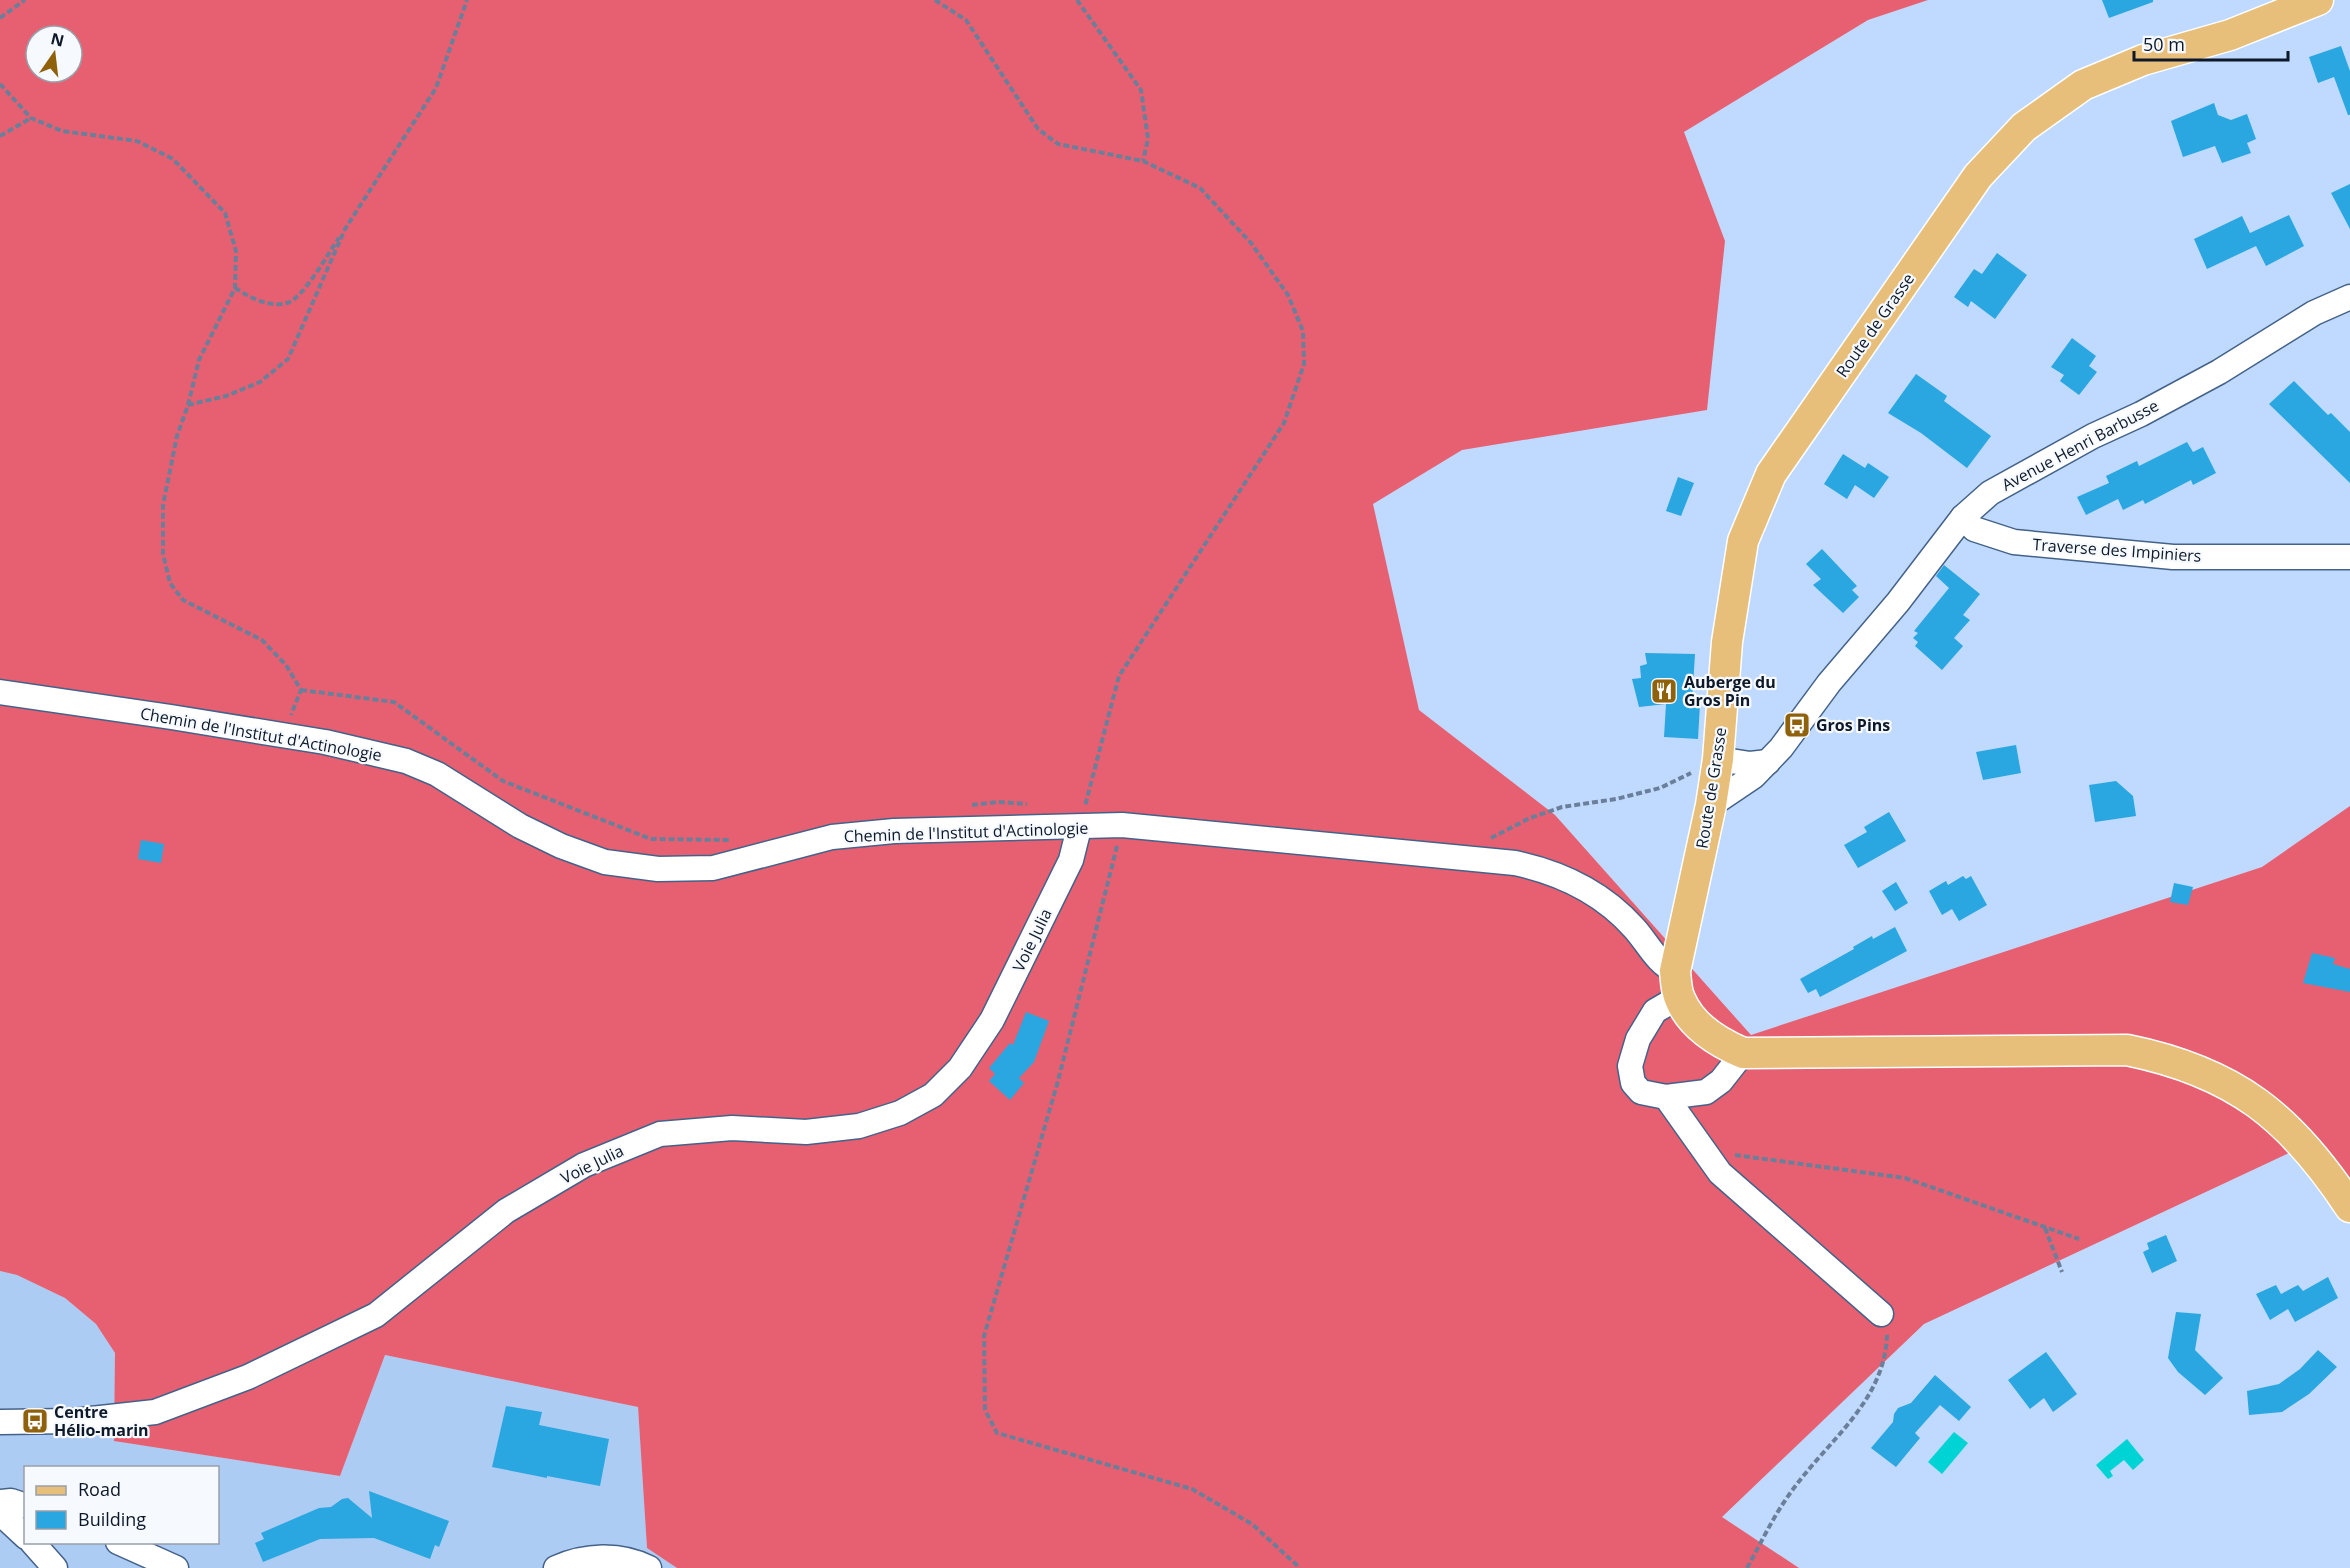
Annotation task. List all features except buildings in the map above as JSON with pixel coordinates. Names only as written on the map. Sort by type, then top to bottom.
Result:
[{"type":"main road","name":"Route de Grasse","points":[[1677,984],[1718,759],[1727,642],[1743,541],[1771,474],[1978,176],[2024,127],[2083,85],[2144,60],[2230,35],[2318,0]]},
{"type":"main road","points":[[1677,984],[1688,1013],[1707,1034],[1743,1053],[2127,1050],[2164,1058],[2204,1072],[2240,1091],[2271,1112],[2308,1149],[2350,1208]]},
{"type":"street","name":"Avenue Henri Barbusse","points":[[1711,805],[1754,776],[1768,762],[1829,683],[1898,602],[1963,517],[1990,493],[2218,372],[2305,318],[2350,297]]},
{"type":"street","name":"Traverse des Impiniers","points":[[1963,517],[1974,529],[2014,542],[2173,557],[2350,557]]},
{"type":"street","name":"Chemin de l'Institut d'Actinologie","points":[[0,692],[325,742],[406,761],[437,774],[519,826],[561,846],[605,862],[658,869],[713,868],[832,837],[894,831],[1079,828],[1122,825],[1515,863],[1543,869],[1571,879],[1608,902],[1634,928],[1677,984]]},
{"type":"street","points":[[1718,759],[1750,764],[1768,762]]},
{"type":"street","name":"Voie Julia","points":[[0,1422],[73,1421],[155,1412],[248,1377],[376,1314],[506,1211],[584,1165],[660,1134],[732,1128],[806,1131],[859,1126],[900,1113],[933,1095],[960,1068],[992,1020],[1071,860],[1079,828]]},
{"type":"street","points":[[1677,984],[1655,1011],[1638,1039],[1630,1066],[1633,1083],[1641,1092],[1666,1097],[1706,1092],[1721,1081],[1743,1053]]},
{"type":"street","points":[[1666,1097],[1720,1173],[1881,1314]]},
{"type":"street","points":[[0,1502],[24,1505]]},
{"type":"street","points":[[0,1513],[24,1535]]},
{"type":"street","points":[[34,1544],[55,1568]]},
{"type":"street","points":[[122,1544],[176,1568]]},
{"type":"street","points":[[556,1568],[591,1558],[618,1557],[649,1568]]},
{"type":"path","points":[[0,18],[25,0]]},
{"type":"path","points":[[235,288],[250,298],[270,303],[288,303],[299,295],[345,230],[436,88],[467,0]]},
{"type":"path","points":[[935,0],[966,20],[1038,129],[1058,144],[1143,161],[1200,188],[1251,243],[1288,295],[1303,331],[1304,364],[1284,423],[1119,676],[1079,828]]},
{"type":"path","points":[[1077,0],[1141,90],[1148,139],[1143,161]]},
{"type":"path","points":[[0,84],[31,118],[62,131],[137,141],[173,159],[225,213],[236,250],[235,288],[198,360],[188,405],[177,436],[163,505],[164,554],[170,583],[183,600],[262,640],[286,665],[301,690]]},
{"type":"path","points":[[0,136],[31,118]]},
{"type":"path","points":[[188,405],[226,396],[260,382],[288,359],[345,230]]},
{"type":"path","points":[[281,735],[301,690]]},
{"type":"path","points":[[301,690],[394,702],[503,781],[651,839],[732,840]]},
{"type":"path","points":[[1462,858],[1490,838],[1530,818],[1562,807],[1616,799],[1660,788],[1718,759]]},
{"type":"path","points":[[963,806],[998,801],[1030,804]]},
{"type":"path","points":[[1122,825],[1058,1081],[984,1336],[985,1410],[997,1433],[1192,1489],[1252,1524],[1300,1568]]},
{"type":"path","points":[[1704,1151],[1905,1178],[2079,1239]]},
{"type":"path","points":[[2045,1227],[2062,1272]]},
{"type":"path","points":[[1747,1568],[1791,1492],[1869,1397],[1879,1377],[1887,1342],[1887,1325],[1881,1314]]},
{"type":"shaded area","points":[[0,0],[1928,0],[1868,20],[1684,132],[1725,241],[1707,410],[1462,450],[1373,504],[1419,710],[1555,815],[1751,1035],[2262,867],[2350,806],[2350,1182],[2291,1152],[1924,1324],[1722,1517],[1799,1568],[677,1568],[647,1548],[638,1407],[385,1355],[340,1476],[114,1441],[115,1353],[96,1324],[65,1298],[17,1275],[0,1271]]},
{"type":"shaded area","points":[[0,1271],[17,1275],[65,1298],[96,1324],[115,1353],[115,1441],[340,1476],[385,1355],[638,1407],[647,1548],[677,1568],[0,1568]]},
{"type":"shaded area","points":[[1954,1432],[1968,1443],[1942,1474],[1928,1462]]},
{"type":"shaded area","points":[[2127,1439],[2144,1460],[2133,1470],[2124,1460],[2110,1471],[2113,1476],[2108,1479],[2096,1465]]},
{"type":"place","name":"Auberge du Gros Pin","points":[[1664,691]]},
{"type":"place","name":"Gros Pins","points":[[1797,725]]},
{"type":"place","name":"Centre Hélio-marin","points":[[35,1421]]}]
